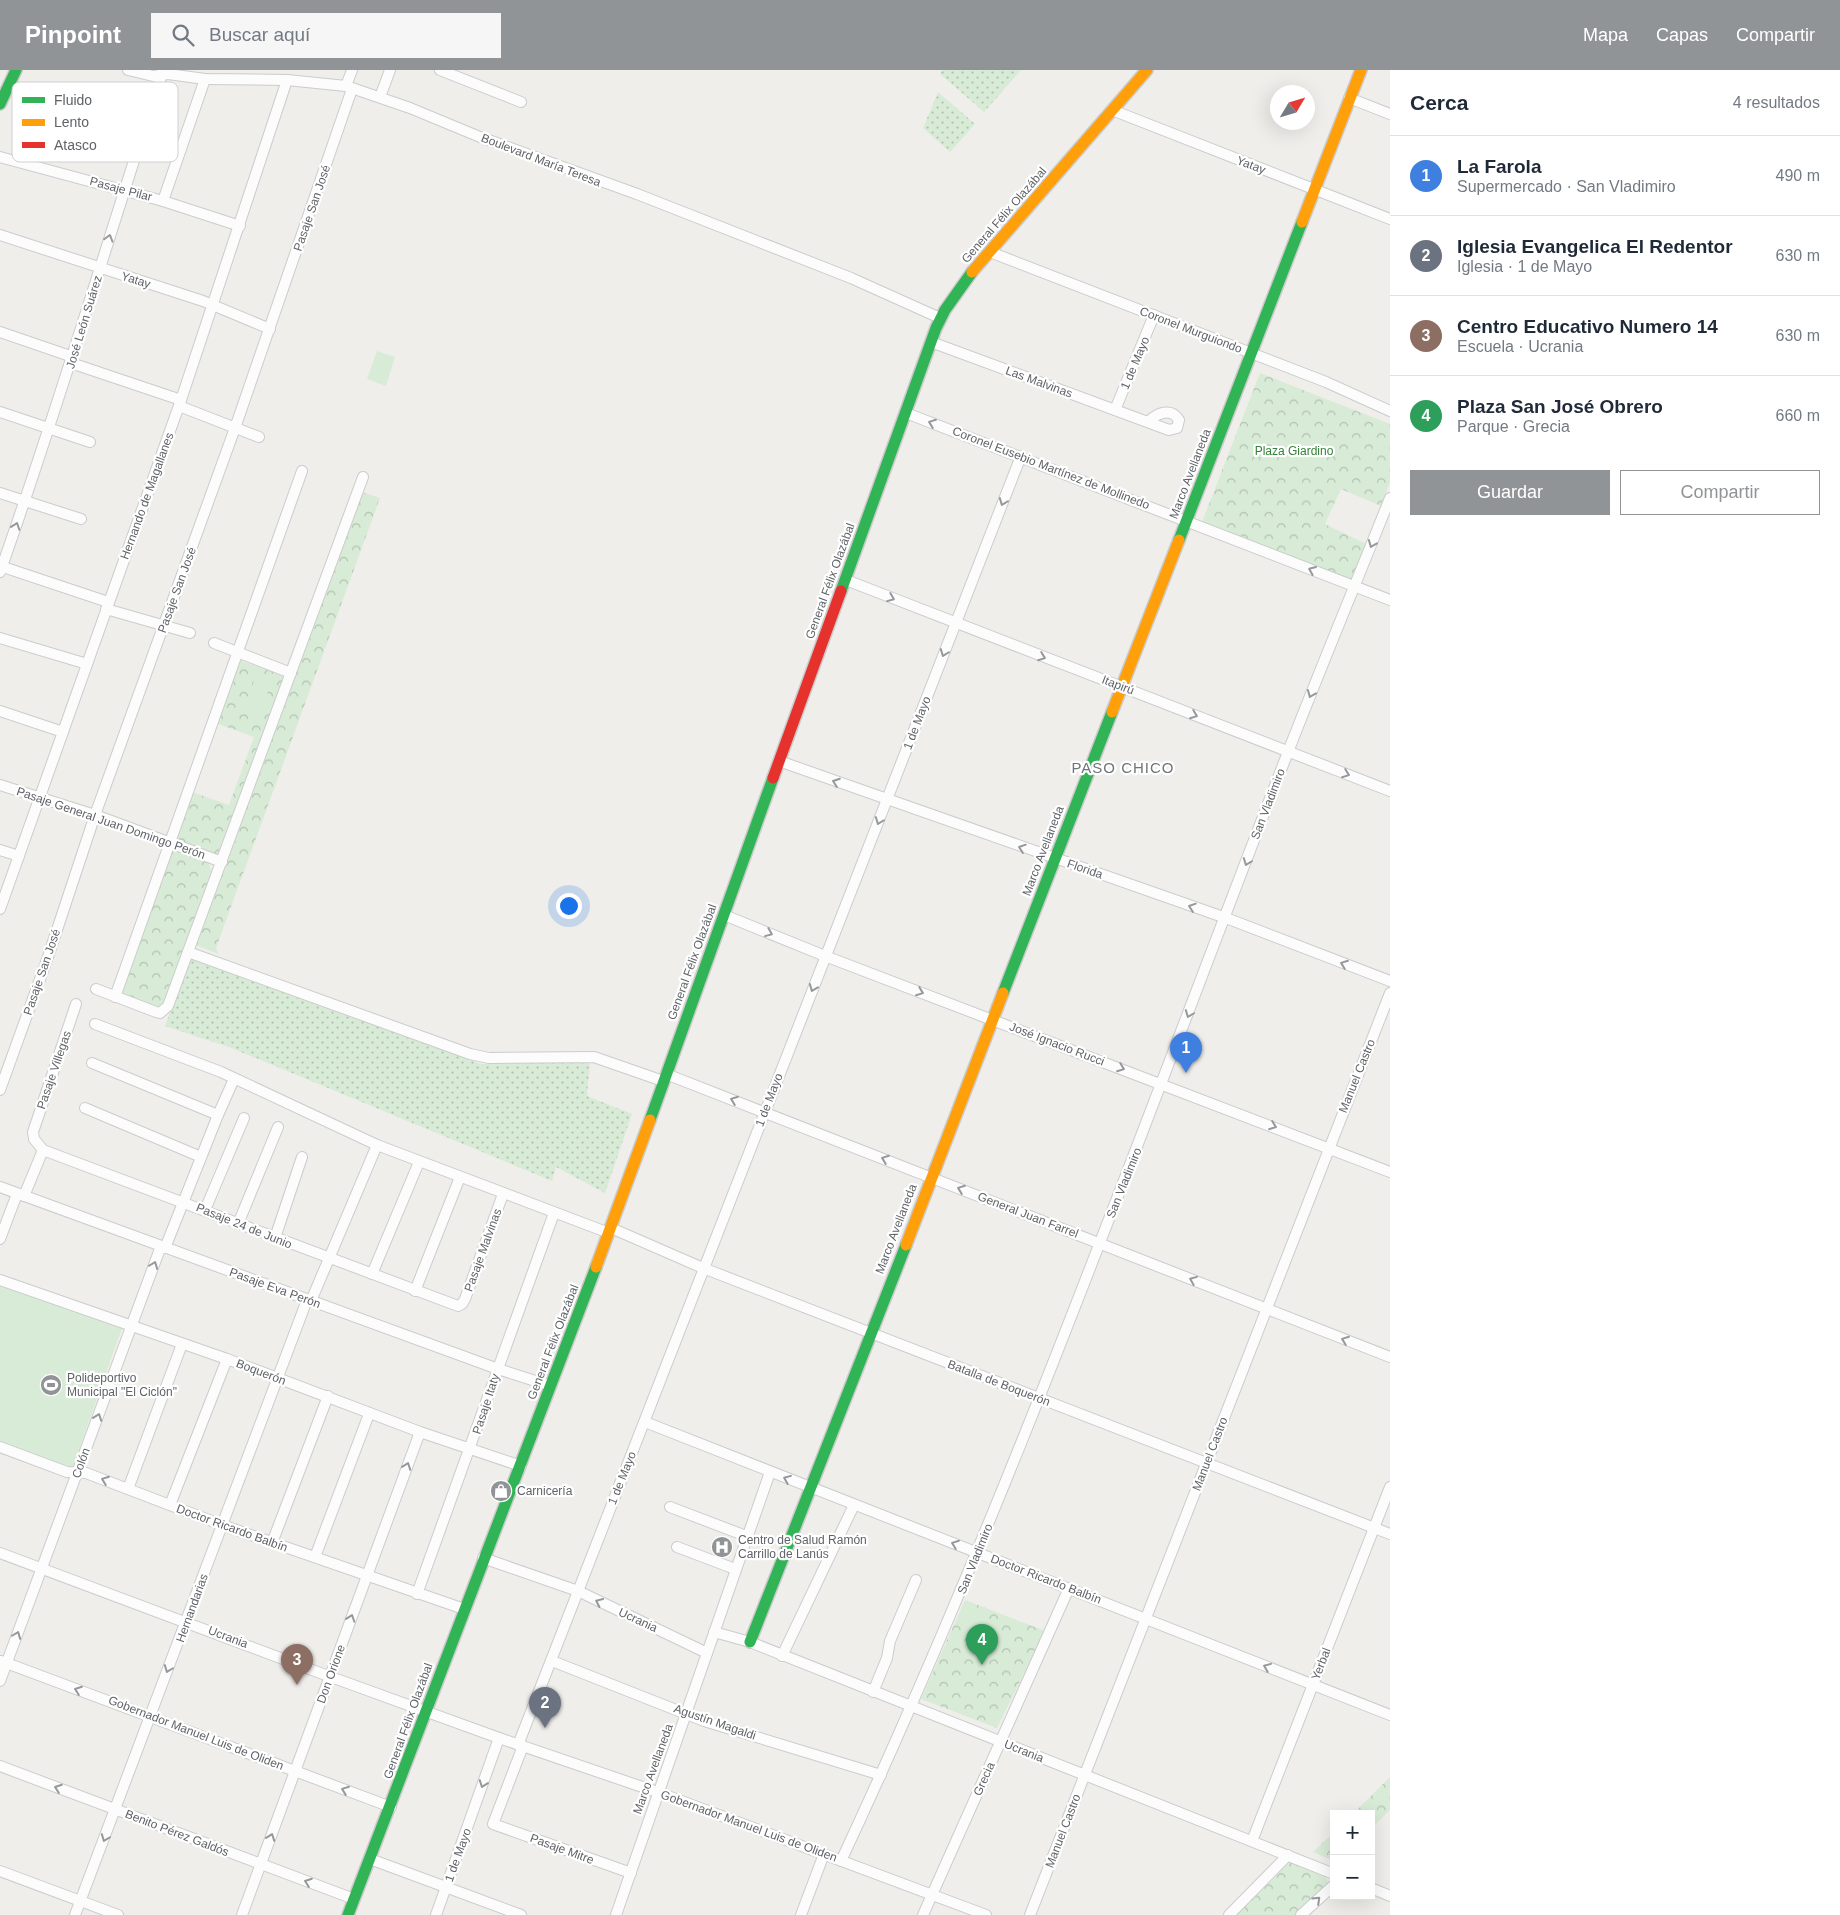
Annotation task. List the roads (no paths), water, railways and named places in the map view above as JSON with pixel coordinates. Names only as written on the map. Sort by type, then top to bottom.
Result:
[{"type":"street","name":"Boulevard María Teresa","points":[[128,70],[148,76],[163,72],[205,79],[287,80],[349,88],[380,97],[480,137],[637,194],[851,278],[940,318]]},
{"type":"street","name":"Pasaje San José","points":[[0,1090],[48,957],[95,816],[270,329],[349,88],[352,70]]},
{"type":"street","points":[[380,97],[390,70]]},
{"type":"street","points":[[440,70],[521,102]]},
{"type":"street","name":"General Félix Olazábal","points":[[348,1915],[391,1807],[483,1558],[521,1466],[610,1230],[940,318],[973,271],[1147,70]]},
{"type":"street","name":"Marco Avellaneda","points":[[750,1642],[1361,70]]},
{"type":"street","points":[[0,104],[12,71]]},
{"type":"street","points":[[178,157],[205,79]]},
{"type":"street","name":"Hernando de Magallanes","points":[[0,909],[180,403],[287,80]]},
{"type":"street","points":[[1349,98],[1390,114]]},
{"type":"street","name":"Yatay","points":[[1112,110],[1390,219]]},
{"type":"street","name":"Pasaje Pilar","points":[[19,162],[163,201],[240,226]]},
{"type":"street","name":"José León Suárez","points":[[1,568],[72,360],[132,162]]},
{"type":"street","points":[[163,201],[176,162]]},
{"type":"street","name":"Yatay","points":[[0,235],[212,305],[270,329]]},
{"type":"street","name":"Coronel Murguiondo","points":[[990,252],[1326,382],[1390,411]]},
{"type":"street","name":"1 de Mayo","points":[[1115,410],[1154,315]]},
{"type":"street","points":[[0,332],[180,403],[259,437]]},
{"type":"street","name":"Las Malvinas","points":[[931,342],[1148,422]]},
{"type":"street","points":[[0,412],[90,442]]},
{"type":"street","name":"Coronel Eusebio Martínez de Mollinedo","points":[[906,413],[1390,600]]},
{"type":"street","name":"1 de Mayo","points":[[493,1824],[578,1591],[1021,456]]},
{"type":"street","points":[[115,997],[302,471]]},
{"type":"street","points":[[96,990],[156,1012],[165,1010],[222,862],[363,477]]},
{"type":"street","points":[[0,493],[81,519]]},
{"type":"street","name":"San Vladimiro","points":[[841,1860],[912,1707],[978,1552],[1163,1084],[1288,752],[1390,498]]},
{"type":"street","points":[[1,568],[164,626],[190,633]]},
{"type":"street","name":"Itapirú","points":[[846,580],[955,624],[1390,791]]},
{"type":"street","points":[[0,638],[87,664]]},
{"type":"street","points":[[214,642],[291,673]]},
{"type":"street","points":[[0,711],[63,732]]},
{"type":"street","name":"Florida","points":[[779,761],[886,801],[1226,918],[1390,981]]},
{"type":"street","name":"Pasaje General Juan Domingo Perón","points":[[0,785],[95,816],[222,862]]},
{"type":"street","points":[[0,850],[19,856]]},
{"type":"street","name":"José Ignacio Rucci","points":[[724,915],[825,956],[1390,1172]]},
{"type":"street","name":"General Juan Farrel","points":[[188,952],[470,1054],[489,1058],[594,1057],[664,1077],[764,1112],[1390,1357]]},
{"type":"street","name":"Manuel Castro","points":[[1030,1915],[1390,993]]},
{"type":"street","name":"Pasaje Villegas","points":[[43,1150],[33,1136],[76,1004]]},
{"type":"street","name":"Batalla de Boquerón","points":[[96,1024],[221,1072],[376,1146],[554,1213],[610,1230],[1039,1399],[1390,1534]]},
{"type":"street","points":[[92,1063],[218,1115]]},
{"type":"street","name":"Colón","points":[[0,1681],[3,1662],[43,1569],[132,1324],[234,1079]]},
{"type":"street","points":[[85,1108],[201,1157]]},
{"type":"street","points":[[205,1210],[244,1118]]},
{"type":"street","points":[[238,1224],[278,1127]]},
{"type":"street","name":"Hernandarias","points":[[75,1915],[187,1622],[276,1378],[376,1146]]},
{"type":"street","points":[[0,1239],[43,1150]]},
{"type":"street","name":"Pasaje 24 de Junio","points":[[43,1150],[416,1291],[458,1306],[462,1304]]},
{"type":"street","points":[[275,1238],[302,1157]]},
{"type":"street","points":[[372,1274],[419,1162]]},
{"type":"street","points":[[416,1291],[460,1177]]},
{"type":"street","name":"Pasaje Eva Perón","points":[[0,1187],[551,1386]]},
{"type":"street","name":"Pasaje Malvinas","points":[[462,1304],[503,1194]]},
{"type":"street","name":"Pasaje Itaty","points":[[418,1594],[554,1213]]},
{"type":"street","name":"Boquerón","points":[[0,1280],[132,1324],[182,1344],[328,1396],[369,1414],[521,1466]]},
{"type":"street","points":[[128,1489],[182,1344]]},
{"type":"street","points":[[170,1505],[227,1359]]},
{"type":"street","points":[[272,1543],[328,1396]]},
{"type":"street","points":[[315,1557],[369,1414]]},
{"type":"street","name":"Doctor Ricardo Balbín","points":[[645,1422],[1390,1716]]},
{"type":"street","name":"Don Orione","points":[[242,1915],[420,1432]]},
{"type":"street","name":"Doctor Ricardo Balbín","points":[[0,1447],[67,1472],[86,1473],[272,1543],[464,1609]]},
{"type":"street","name":"Marco Avellaneda","points":[[616,1915],[688,1714],[735,1568],[770,1472]]},
{"type":"street","name":"Yerbal","points":[[1252,1841],[1390,1487]]},
{"type":"street","points":[[782,1656],[854,1505]]},
{"type":"street","points":[[670,1507],[746,1536]]},
{"type":"street","points":[[677,1547],[735,1568]]},
{"type":"street","name":"Ucrania","points":[[0,1553],[427,1711]]},
{"type":"street","name":"Ucrania","points":[[483,1558],[578,1591],[707,1653]]},
{"type":"street","points":[[873,1692],[887,1658],[890,1641],[916,1580]]},
{"type":"street","name":"Grecia","points":[[923,1915],[1069,1588]]},
{"type":"street","name":"Ucrania","points":[[714,1632],[750,1642],[1330,1872]]},
{"type":"street","name":"Agustín Magaldi","points":[[552,1661],[688,1714],[881,1775]]},
{"type":"street","name":"Gobernador Manuel Luis de Oliden","points":[[3,1662],[391,1807]]},
{"type":"street","name":"Gobernador Manuel Luis de Oliden","points":[[427,1711],[521,1746],[660,1793],[986,1915]]},
{"type":"street","name":"1 de Mayo","points":[[436,1915],[499,1738]]},
{"type":"street","name":"Benito Pérez Galdós","points":[[0,1766],[354,1899]]},
{"type":"street","name":"Pasaje Mitre","points":[[493,1824],[631,1873]]},
{"type":"street","points":[[801,1915],[824,1854]]},
{"type":"street","points":[[1229,1915],[1288,1855]]},
{"type":"street","points":[[370,1859],[521,1915]]},
{"type":"street","points":[[0,1871],[118,1915]]},
{"type":"street","points":[[1301,1915],[1330,1888]]},
{"type":"street","points":[[1375,1890],[1390,1896]]},
{"type":"place","name":"La Farola","points":[[1186,1073]]},
{"type":"place","name":"Polideportivo Municipal \"El Ciclón\"","points":[[51,1385]]},
{"type":"place","name":"Carnicería","points":[[501,1491]]},
{"type":"place","name":"Centro de Salud Ramón Carrillo de Lanús","points":[[722,1547]]},
{"type":"place","name":"Plaza San José Obrero","points":[[982,1665]]},
{"type":"place","name":"Centro Educativo Numero 14","points":[[297,1685]]},
{"type":"place","name":"Iglesia Evangelica El Redentor","points":[[545,1728]]},
{"type":"district","name":"PASO CHICO","points":[[1123,768]]},
{"type":"park label","name":"Plaza Giardino","points":[[1294,451]]}]
